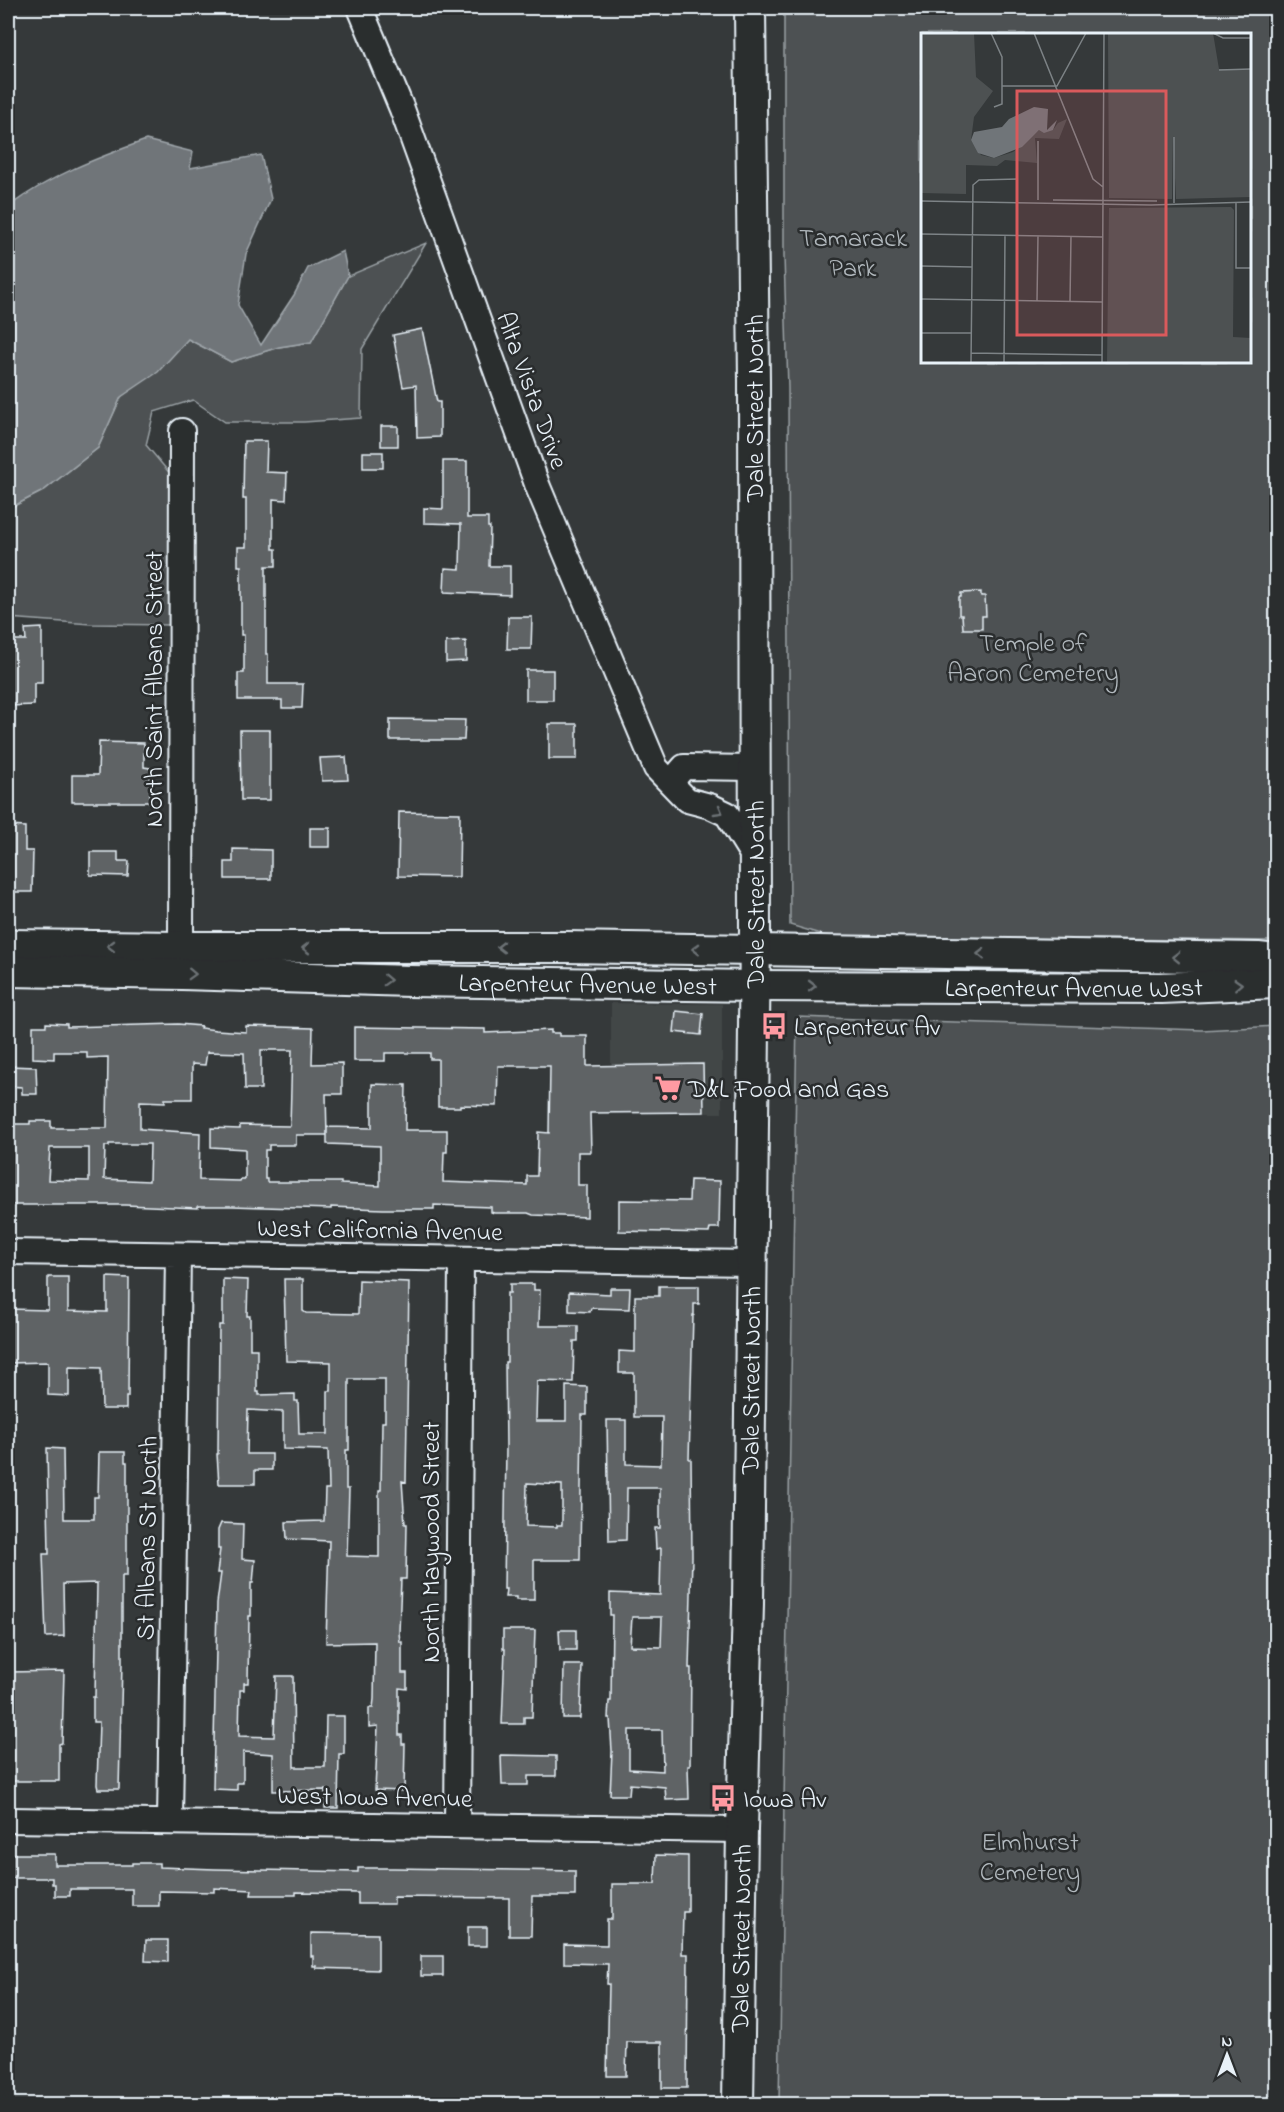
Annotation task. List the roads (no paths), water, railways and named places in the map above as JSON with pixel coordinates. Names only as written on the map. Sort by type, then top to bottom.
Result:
[{"type":"main road","name":"Dale Street North","points":[[738,2104],[748,1604],[755,950],[754,381],[750,8]]},
{"type":"main road","name":"Larpenteur Avenue West","points":[[8,945],[566,947],[1246,957],[1276,960]]},
{"type":"main road","name":"Larpenteur Avenue West","points":[[8,971],[410,981],[754,986],[1161,988],[1276,983]]},
{"type":"street","name":"Alta Vista Drive","points":[[360,8],[402,109],[538,487],[656,768],[687,800],[710,806],[727,814],[755,859]]},
{"type":"street","name":"North Saint Albans Street","points":[[181,947],[182,431]]},
{"type":"street","points":[[671,782],[684,767],[755,768]]},
{"type":"street","name":"West California Avenue","points":[[8,1252],[751,1263]]},
{"type":"street","name":"St Albans St North","points":[[170,1822],[178,1255]]},
{"type":"street","name":"North Maywood Street","points":[[457,1826],[461,1259]]},
{"type":"street","name":"West Iowa Avenue","points":[[8,1820],[742,1830]]},
{"type":"place","name":"Larpenteur Av","points":[[774,1026]]},
{"type":"place","name":"D&L Food and Gas","points":[[668,1088]]},
{"type":"place","name":"Iowa Av","points":[[723,1798]]},
{"type":"park label","name":"Tamarack Park","points":[[853,252]]},
{"type":"park label","name":"Temple of Aaron Cemetery","points":[[1033,657]]},
{"type":"park label","name":"Elmhurst Cemetery","points":[[1030,1856]]}]
